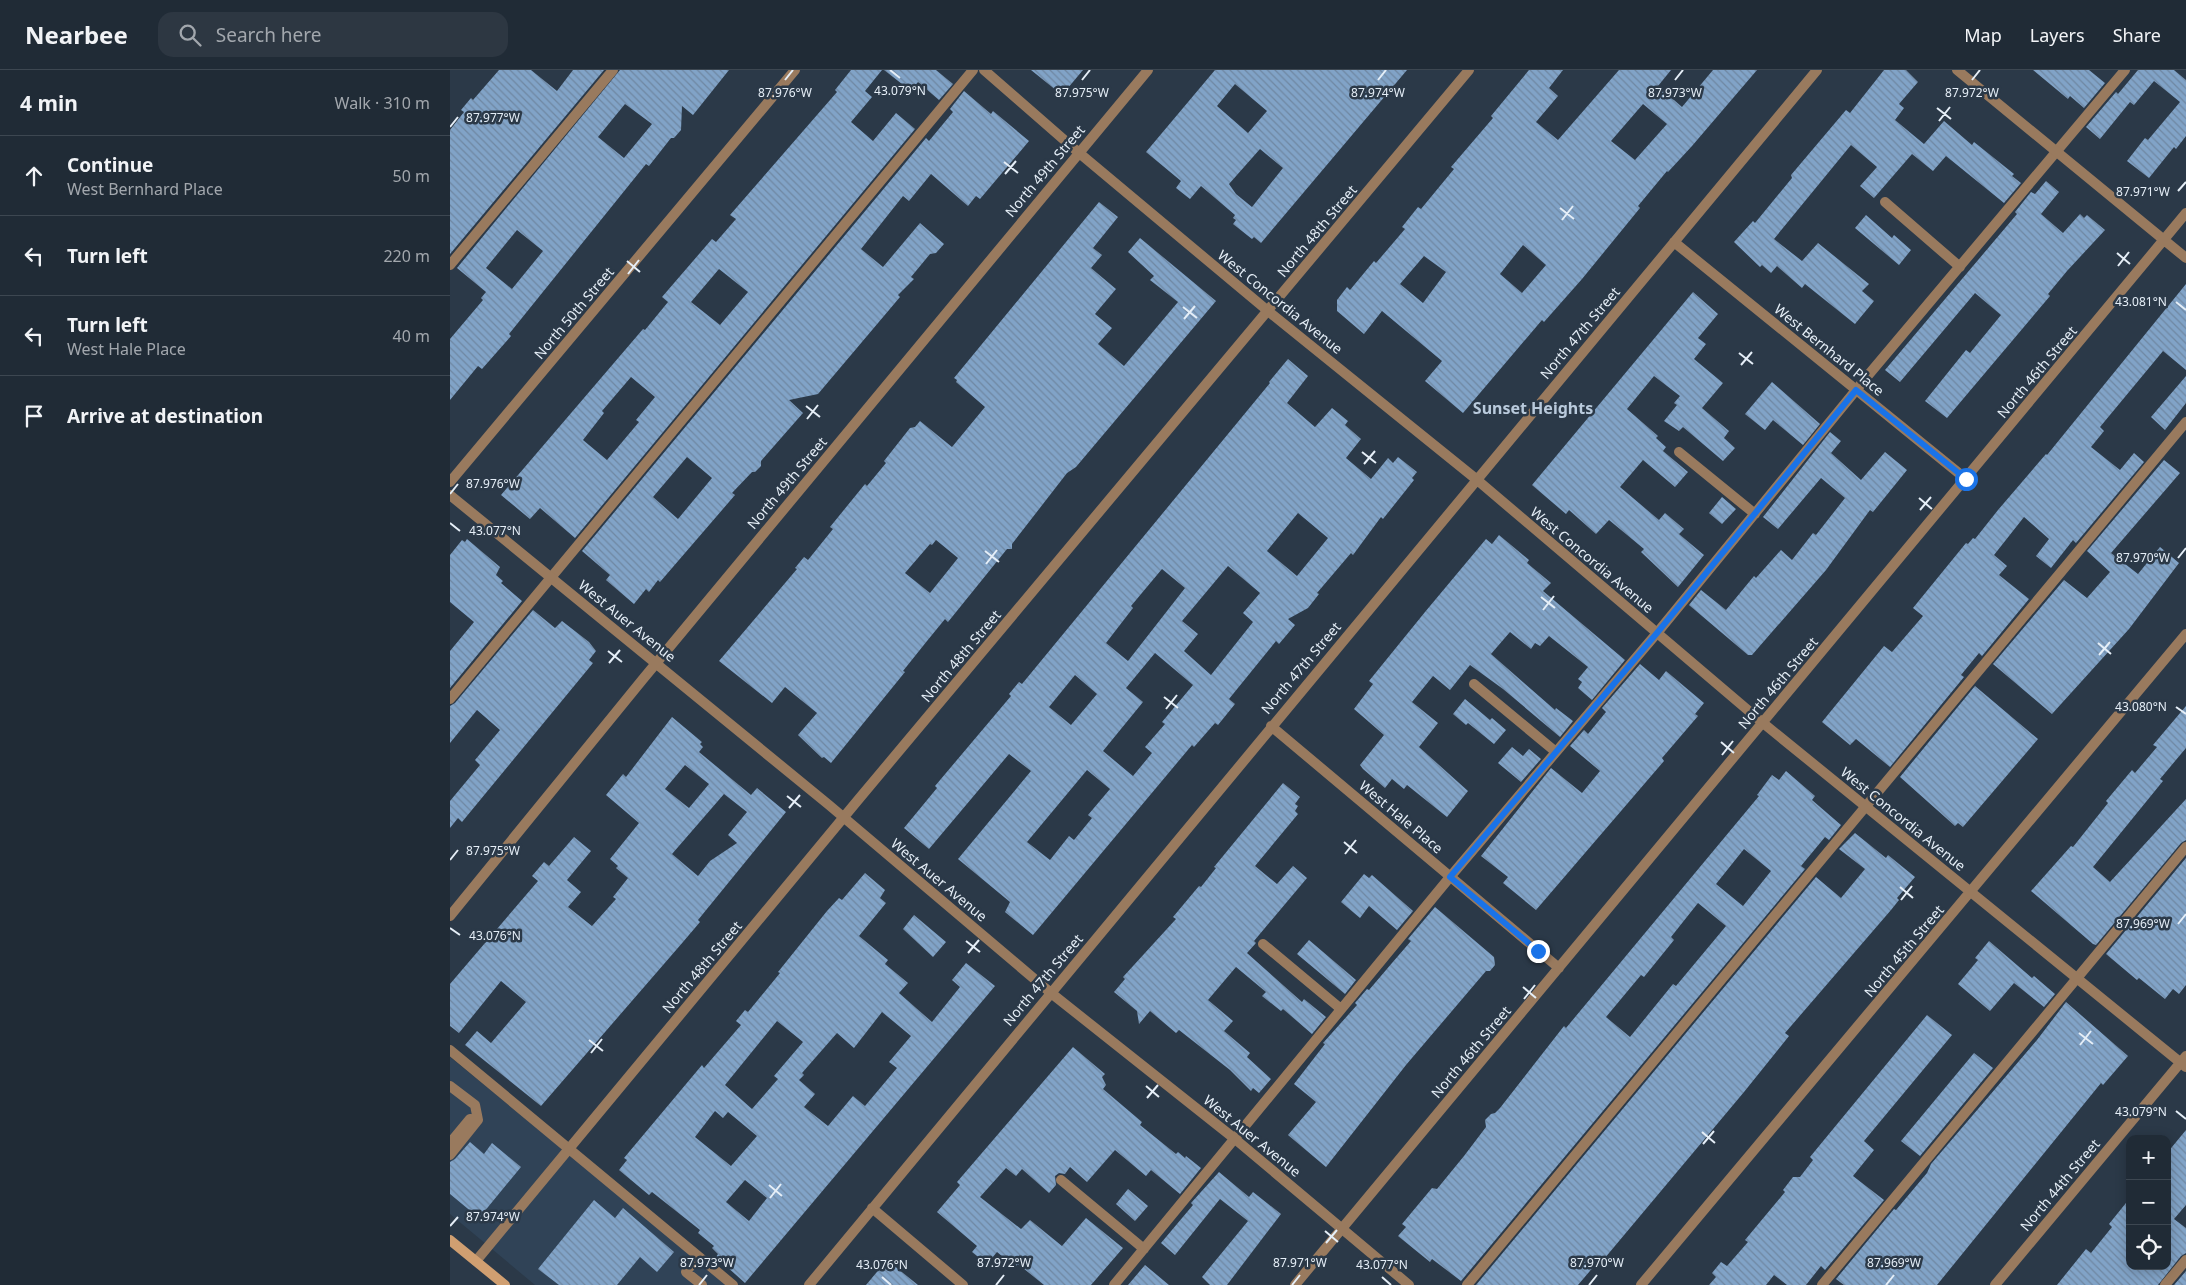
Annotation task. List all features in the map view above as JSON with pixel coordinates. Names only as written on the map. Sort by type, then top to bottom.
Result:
[{"type":"main road","points":[[450,1240],[505,1285]]},
{"type":"street","points":[[450,265],[613,70]]},
{"type":"street","name":"North 50th Street","points":[[450,482],[795,70]]},
{"type":"street","points":[[450,700],[973,70]]},
{"type":"street","name":"West Concordia Avenue","points":[[984,70],[1078,152],[1268,311],[1476,479],[1763,723],[1971,893],[2184,1062]]},
{"type":"street","name":"North 49th Street","points":[[450,916],[656,662],[1148,70]]},
{"type":"street","name":"North 48th Street","points":[[476,1262],[844,817],[1469,70]]},
{"type":"street","name":"North 47th Street","points":[[809,1285],[1817,70]]},
{"type":"street","points":[[1957,70],[2186,258]]},
{"type":"street","points":[[1114,1285],[1450,877],[1657,633],[1856,390],[2125,70]]},
{"type":"street","points":[[1885,202],[1960,267]]},
{"type":"street","name":"North 46th Street","points":[[1294,1285],[2186,213]]},
{"type":"street","name":"West Bernhard Place","points":[[1674,242],[1966,479]]},
{"type":"street","points":[[1466,1285],[1864,805],[2186,422]]},
{"type":"street","points":[[1679,452],[1755,514]]},
{"type":"street","name":"West Auer Avenue","points":[[450,495],[844,817],[1051,993],[1235,1139],[1409,1285]]},
{"type":"street","name":"North 45th Street","points":[[1641,1285],[2186,634]]},
{"type":"street","points":[[1474,684],[1556,752]]},
{"type":"street","name":"West Hale Place","points":[[1271,726],[1559,968]]},
{"type":"street","points":[[1822,1285],[2186,848]]},
{"type":"street","points":[[1263,944],[1341,1009]]},
{"type":"street","points":[[450,1050],[733,1285]]},
{"type":"street","name":"North 44th Street","points":[[1994,1285],[2184,1062]]},
{"type":"street","points":[[450,1086],[475,1105],[478,1120],[450,1155]]},
{"type":"street","points":[[450,1143],[470,1119],[478,1120]]},
{"type":"street","points":[[1061,1180],[1144,1249]]},
{"type":"street","points":[[872,1208],[963,1285]]},
{"type":"street","points":[[698,1256],[686,1272],[702,1285]]},
{"type":"street","points":[[2165,1285],[2186,1260]]},
{"type":"shaded area","points":[[450,1057],[729,1285],[535,1285],[450,1214]]},
{"type":"building","points":[[499,70],[531,70],[557,91],[573,70],[604,70],[450,254],[450,130],[464,112],[461,110],[471,98],[473,100]]},
{"type":"building","points":[[620,70],[729,70],[693,115],[682,106],[681,130],[674,138],[671,138],[649,166],[646,164],[509,334],[511,336],[482,369],[478,366],[450,400],[450,339],[483,300],[481,298],[486,292],[457,268]],"holes":[[[625,104],[652,124],[624,158],[598,137]],[[517,230],[543,251],[512,289],[486,268]]]},
{"type":"building","points":[[851,70],[882,70],[865,91],[872,97],[851,122],[873,141],[896,113],[915,129],[575,538],[540,508],[530,519],[501,495],[643,329],[645,330],[668,302],[662,297],[712,239],[716,242],[736,219],[730,215],[837,92],[835,90]],"holes":[[[719,269],[748,292],[720,325],[691,302]],[[631,377],[655,397],[636,420],[639,422],[607,460],[583,440],[604,413],[602,411]]]},
{"type":"building","points":[[884,70],[936,70],[953,84],[939,100],[918,82],[911,91]]},
{"type":"building","points":[[1031,70],[1083,70],[1062,95]]},
{"type":"building","points":[[1215,70],[1407,70],[1261,243],[1254,237],[1252,239],[1233,224],[1236,220],[1233,218],[1235,215],[1201,186],[1190,199],[1176,188],[1181,181],[1146,152]],"holes":[[[1235,84],[1267,111],[1248,133],[1217,106]],[[1260,149],[1283,168],[1252,207],[1236,194],[1229,184]]]},
{"type":"building","points":[[1529,70],[1563,70],[1549,88],[1558,96],[1536,122],[1558,140],[1619,70],[1671,70],[1658,86],[1682,107],[1713,70],[1757,70],[1692,146],[1667,171],[1638,206],[1640,208],[1582,279],[1544,322],[1542,320],[1463,413],[1425,381],[1442,361],[1382,311],[1364,334],[1337,311],[1337,300],[1347,287],[1350,290],[1374,261],[1376,263],[1405,229],[1402,227],[1418,207],[1421,209],[1454,169],[1451,167],[1493,118],[1491,116]],"holes":[[[1643,104],[1667,124],[1635,160],[1611,141]],[[1523,245],[1546,265],[1522,293],[1500,274]],[[1424,256],[1446,272],[1423,303],[1400,284]]]},
{"type":"building","points":[[1884,70],[1906,70],[1918,82],[1899,104],[1904,108],[1895,120],[1924,144],[1944,121],[1972,145],[1974,142],[2014,174],[2012,176],[2021,183],[2004,203],[1946,156],[1933,171],[1912,154],[1874,198],[1860,186],[1877,167],[1851,145],[1774,239],[1802,261],[1818,243],[1869,284],[1862,291],[1874,301],[1855,324],[1805,284],[1802,288],[1777,266],[1771,273],[1762,265],[1760,267],[1734,242],[1753,221],[1755,223],[1792,178],[1791,175],[1846,110],[1850,113]]},
{"type":"building","points":[[2033,70],[2089,70],[2105,83],[2084,108],[2070,96],[2068,99]]},
{"type":"building","points":[[2138,70],[2174,70],[2186,80],[2186,136],[2176,149],[2174,147],[2149,178],[2127,161],[2145,138],[2148,140],[2180,102],[2154,81],[2134,105],[2130,102],[2100,139],[2086,127]]},
{"type":"building","points":[[964,91],[991,114],[993,111],[1029,141],[980,199],[976,196],[968,206],[931,174],[909,201],[903,196],[861,249],[883,267],[920,223],[944,244],[936,253],[930,254],[911,277],[914,279],[898,295],[900,297],[818,394],[789,400],[803,413],[761,461],[761,466],[755,472],[752,472],[732,493],[735,495],[660,582],[658,580],[649,592],[646,589],[634,604],[606,580],[610,575],[582,551],[926,138],[929,141],[953,112],[950,109]],"holes":[[[687,457],[712,478],[678,519],[653,497]]]},
{"type":"building","points":[[2046,181],[2059,192],[2041,214],[2063,233],[2080,214],[2084,218],[2087,215],[2105,230],[2067,271],[2048,294],[2050,296],[1947,418],[1925,401],[1966,350],[1970,353],[2001,315],[1975,293],[1900,382],[1885,370],[2017,214],[2015,212],[2031,192],[2035,194]]},
{"type":"building","points":[[1099,202],[1118,217],[1093,248],[1102,255],[1091,268],[1116,289],[1095,314],[1112,328],[1098,344],[1124,366],[1178,302],[1150,280],[1154,276],[1128,252],[1140,238],[1216,301],[1076,467],[1067,473],[1012,544],[1012,549],[1007,549],[948,622],[945,619],[903,671],[905,672],[831,763],[824,757],[822,758],[798,735],[817,713],[785,687],[772,703],[719,661],[797,569],[795,568],[804,557],[808,560],[833,529],[830,527],[865,484],[867,486],[886,463],[884,461],[910,428],[915,427],[920,421],[952,447],[985,407],[956,382],[957,380],[954,378]],"holes":[[[936,540],[958,558],[930,593],[905,573],[930,544],[932,545]]]},
{"type":"building","points":[[1866,215],[1892,238],[1894,235],[1911,250],[1899,265],[1855,228]]},
{"type":"building","points":[[2186,284],[2186,370],[2163,351],[2100,427],[2104,431],[2091,447],[2120,470],[2134,453],[2144,462],[2076,543],[2073,540],[2051,568],[2036,556],[2049,539],[2024,517],[1994,555],[2007,566],[1999,575],[2029,599],[1982,656],[1979,653],[1961,675],[1964,677],[1890,767],[1856,739],[1850,745],[1822,722],[1884,646],[1892,652],[1923,616],[1913,608],[1966,543],[1968,544],[1973,538],[1975,539],[2047,455]]},
{"type":"building","points":[[1693,292],[1718,314],[1698,338],[1706,344],[1694,359],[1723,383],[1702,408],[1729,431],[1724,438],[1735,448],[1723,461],[1683,427],[1679,431],[1664,421],[1677,405],[1674,403],[1680,396],[1654,376],[1627,409],[1658,436],[1656,438],[1666,447],[1663,451],[1688,472],[1675,487],[1643,460],[1620,487],[1659,520],[1665,513],[1684,529],[1679,534],[1704,555],[1678,587],[1641,552],[1644,549],[1609,520],[1596,534],[1569,510],[1566,514],[1532,485]]},
{"type":"building","points":[[1288,359],[1308,376],[1287,403],[1315,427],[1332,408],[1348,421],[1345,425],[1361,439],[1346,458],[1371,479],[1388,458],[1393,463],[1398,457],[1417,472],[1412,478],[1414,480],[1383,519],[1381,517],[1353,555],[1351,553],[1317,593],[1319,594],[1308,608],[1288,619],[1295,625],[1279,644],[1276,641],[1229,699],[1235,704],[1218,725],[1215,723],[1194,747],[1192,745],[1033,935],[1005,912],[1010,902],[958,859],[1031,771],[1009,754],[929,849],[904,828],[937,788],[935,786],[1011,696],[1009,694],[1019,682],[1022,684]],"holes":[[[1298,513],[1328,538],[1297,576],[1267,551]],[[1228,566],[1260,593],[1243,613],[1253,622],[1211,675],[1184,651],[1198,634],[1182,621]],[[1162,569],[1185,588],[1128,661],[1106,643],[1133,608],[1131,606]],[[1155,653],[1193,685],[1162,722],[1165,724],[1145,747],[1152,753],[1133,776],[1103,751],[1143,702],[1126,688]],[[1075,675],[1097,694],[1071,725],[1049,707]],[[1087,770],[1110,789],[1088,815],[1092,818],[1074,840],[1069,836],[1050,860],[1027,842]]]},
{"type":"building","points":[[2186,376],[2186,403],[2165,430],[2151,417]]},
{"type":"building","points":[[1772,382],[1820,424],[1803,445],[1773,420],[1765,430],[1745,414]]},
{"type":"building","points":[[1830,432],[1841,441],[1831,453],[1861,480],[1885,452],[1907,470],[1873,512],[1870,510],[1826,570],[1752,655],[1748,655],[1689,605],[1701,590],[1726,610],[1754,576],[1756,578],[1781,550],[1792,560],[1813,533],[1816,535],[1845,498],[1821,478],[1778,529],[1763,517]]},
{"type":"building","points":[[2164,460],[2180,473],[2111,553],[2138,574],[2160,547],[2179,563],[2129,629],[2052,714],[1993,664],[2064,580],[2087,598],[2110,572],[2087,551]]},
{"type":"building","points":[[1722,497],[1736,509],[1722,524],[1709,513]]},
{"type":"building","points":[[1499,535],[1529,560],[1527,563],[1551,583],[1543,591],[1625,660],[1592,700],[1578,688],[1582,682],[1578,679],[1588,667],[1549,636],[1540,646],[1535,643],[1531,649],[1510,632],[1491,654],[1555,710],[1556,708],[1573,721],[1560,737],[1503,689],[1470,665],[1450,690],[1433,676],[1412,702],[1438,723],[1419,747],[1468,791],[1447,817],[1407,785],[1404,789],[1392,779],[1385,788],[1363,769],[1360,765],[1384,735],[1354,709],[1373,684],[1369,681],[1425,612],[1486,539],[1492,544]]},
{"type":"building","points":[[467,539],[500,567],[496,575],[503,581],[501,583],[522,601],[450,688],[450,651],[474,622],[450,602],[450,555],[462,540],[465,542]]},
{"type":"building","points":[[533,610],[555,628],[562,621],[589,642],[596,651],[589,660],[593,663],[462,822],[458,818],[450,828],[450,801],[480,765],[475,760],[500,730],[477,710],[450,743],[450,706],[455,703]]},
{"type":"building","points":[[1640,664],[1659,680],[1666,671],[1704,703],[1695,714],[1698,716],[1662,758],[1664,761],[1536,910],[1503,883],[1508,877],[1481,856],[1551,768],[1582,793],[1600,771],[1570,746],[1584,730],[1588,734],[1606,712],[1602,708]]},
{"type":"building","points":[[1975,686],[2038,739],[1963,827],[1958,823],[1955,826],[1900,777]]},
{"type":"building","points":[[1465,699],[1490,720],[1492,718],[1506,730],[1494,744],[1468,723],[1466,725],[1453,714]]},
{"type":"building","points":[[2186,706],[2186,748],[2160,779],[2163,781],[2093,867],[2110,882],[2186,799],[2186,840],[2181,843],[2096,945],[2093,944],[2031,891],[2071,846],[2073,847],[2108,803],[2106,801],[2132,770],[2135,773],[2157,747],[2153,745]]},
{"type":"building","points":[[672,717],[702,742],[700,744],[703,747],[699,752],[751,795],[757,788],[786,812],[698,920],[700,922],[541,1106],[465,1045],[477,1031],[491,1043],[526,1002],[501,981],[459,1033],[450,1026],[450,984],[538,881],[532,876],[544,862],[549,866],[574,837],[591,851],[567,880],[581,892],[568,907],[592,926],[616,899],[613,897],[628,878],[616,868],[618,866],[610,859],[639,823],[606,795],[623,774],[626,777]],"holes":[[[685,765],[709,784],[689,808],[665,789]],[[724,794],[747,812],[728,835],[737,843],[710,861],[698,876],[672,854]]]},
{"type":"building","points":[[1512,747],[1523,756],[1529,749],[1541,759],[1521,782],[1498,763]]},
{"type":"building","points":[[1786,771],[1815,796],[1812,800],[1841,825],[1829,840],[1825,837],[1801,866],[1805,869],[1461,1281],[1432,1259],[1430,1262],[1398,1236],[1406,1227],[1402,1224],[1432,1188],[1437,1189],[1486,1127],[1485,1120],[1500,1108],[1564,1026],[1566,1028],[1759,796],[1757,795],[1772,775],[1779,780]],"holes":[[[1744,849],[1771,871],[1743,906],[1716,884]],[[1698,903],[1726,926],[1676,986],[1673,984],[1630,1037],[1606,1017],[1641,975],[1644,977],[1674,940],[1671,937]]]},
{"type":"building","points":[[1283,783],[1300,797],[1295,804],[1298,806],[1295,811],[1298,814],[1255,866],[1277,884],[1293,866],[1307,878],[1254,941],[1256,943],[1247,953],[1302,1002],[1304,999],[1326,1017],[1312,1034],[1283,1009],[1281,1011],[1262,996],[1266,992],[1236,967],[1208,1000],[1233,1021],[1224,1031],[1250,1053],[1247,1057],[1271,1079],[1259,1093],[1253,1088],[1251,1091],[1230,1070],[1179,1030],[1176,1033],[1150,1011],[1139,1024],[1137,1011],[1114,992],[1125,979],[1123,977],[1176,919],[1173,917],[1199,886],[1201,887],[1216,868],[1214,867]]},
{"type":"building","points":[[1855,833],[1886,858],[1888,855],[1915,877],[1897,898],[1899,900],[1891,910],[1785,1033],[1789,1036],[1744,1092],[1604,1259],[1601,1258],[1578,1285],[1476,1285],[1816,877],[1841,898],[1865,869],[1839,849]]},
{"type":"building","points":[[2186,858],[2186,985],[2179,994],[2173,989],[2165,999],[2139,978],[2137,980],[2106,954]]},
{"type":"building","points":[[865,873],[885,890],[880,898],[886,903],[859,936],[888,960],[885,964],[908,983],[899,993],[932,1022],[960,987],[952,980],[966,963],[995,986],[745,1283],[716,1257],[718,1254],[712,1248],[714,1246],[698,1233],[700,1230],[652,1192],[649,1195],[619,1170],[627,1160],[624,1158],[702,1065],[704,1068],[741,1025],[736,1021],[745,1010],[748,1012],[827,911],[839,898],[842,900]],"holes":[[[882,1012],[911,1036],[889,1062],[897,1068],[865,1106],[853,1096],[828,1126],[804,1107],[815,1094],[799,1080],[804,1075],[802,1073],[837,1033],[854,1048]],[[777,1021],[803,1042],[774,1076],[778,1079],[752,1109],[725,1085]],[[715,1111],[723,1118],[728,1112],[757,1136],[731,1166],[695,1137]],[[745,1180],[767,1198],[749,1221],[726,1202]]]},
{"type":"building","points":[[1364,874],[1369,878],[1372,875],[1413,911],[1397,930],[1369,906],[1360,918],[1341,902]]},
{"type":"building","points":[[1435,907],[1494,957],[1495,965],[1490,971],[1486,971],[1406,1065],[1326,1167],[1288,1135],[1316,1102],[1294,1084],[1325,1044],[1323,1043],[1357,1005],[1355,1003],[1367,989],[1369,990],[1411,941],[1408,939]]},
{"type":"building","points":[[914,915],[946,942],[933,957],[903,929]]},
{"type":"building","points":[[1309,940],[1356,980],[1345,994],[1297,954]]},
{"type":"building","points":[[1989,941],[2032,978],[2034,976],[2055,994],[2044,1007],[2014,983],[1990,1011],[1958,984],[1978,960],[1975,958]]},
{"type":"building","points":[[2066,1002],[2128,1056],[2103,1085],[2101,1083],[1937,1285],[1844,1285],[1836,1279],[1894,1209],[1896,1210],[1927,1173],[1931,1164],[2037,1040]]},
{"type":"building","points":[[1927,1015],[1952,1035],[1864,1141],[1874,1150],[1853,1176],[1884,1200],[1825,1270],[1821,1266],[1806,1285],[1787,1285],[1774,1275],[1766,1285],[1709,1285],[1716,1277],[1712,1273],[1721,1262],[1727,1266],[1748,1242],[1745,1240],[1785,1192],[1783,1190],[1793,1177],[1800,1177],[1813,1160],[1810,1157]]},
{"type":"building","points":[[1073,1047],[1105,1074],[1102,1077],[1106,1085],[1103,1089],[1142,1122],[1140,1125],[1176,1154],[1178,1152],[1185,1158],[1186,1156],[1201,1168],[1180,1194],[1151,1170],[1146,1176],[1115,1150],[1087,1182],[1070,1167],[1065,1174],[1059,1173],[1055,1176],[1056,1185],[1049,1193],[1022,1169],[1016,1176],[1006,1168],[980,1197],[1021,1229],[1030,1220],[1062,1246],[1086,1218],[1123,1248],[1091,1285],[1044,1285],[1018,1264],[1015,1267],[997,1252],[987,1264],[972,1252],[977,1246],[937,1212],[960,1185],[957,1182]]},
{"type":"building","points":[[1974,1053],[1993,1068],[1920,1156],[1901,1141]]},
{"type":"building","points":[[2186,1130],[2186,1205],[2174,1219],[2186,1228],[2186,1253],[2181,1256],[2171,1269],[2171,1180],[2171,1148]]},
{"type":"building","points":[[470,1142],[484,1154],[492,1143],[521,1167],[479,1218],[450,1194],[450,1162]]},
{"type":"building","points":[[1219,1172],[1249,1197],[1253,1192],[1281,1214],[1227,1285],[1210,1285],[1202,1277],[1248,1221],[1220,1199],[1175,1255],[1161,1243],[1193,1205],[1191,1203]]},
{"type":"building","points":[[1128,1189],[1148,1206],[1135,1221],[1116,1204]]},
{"type":"building","points":[[594,1200],[615,1218],[623,1208],[674,1252],[657,1272],[640,1257],[617,1285],[559,1285],[538,1269]]},
{"type":"building","points":[[2126,1203],[2126,1270],[2170,1270],[2158,1285],[2057,1285],[2086,1249],[2091,1253],[2112,1227],[2109,1224]]},
{"type":"building","points":[[887,1260],[918,1285],[866,1285]]},
{"type":"building","points":[[1145,1265],[1169,1285],[1128,1285]]},
{"type":"building","points":[[2186,1271],[2186,1285],[2174,1285]]},
{"type":"district","name":"Sunset Heights","points":[[1533,408]]},
{"type":"route","points":[[1538,951],[1450,877],[1657,633],[1856,390],[1966,479]]}]
